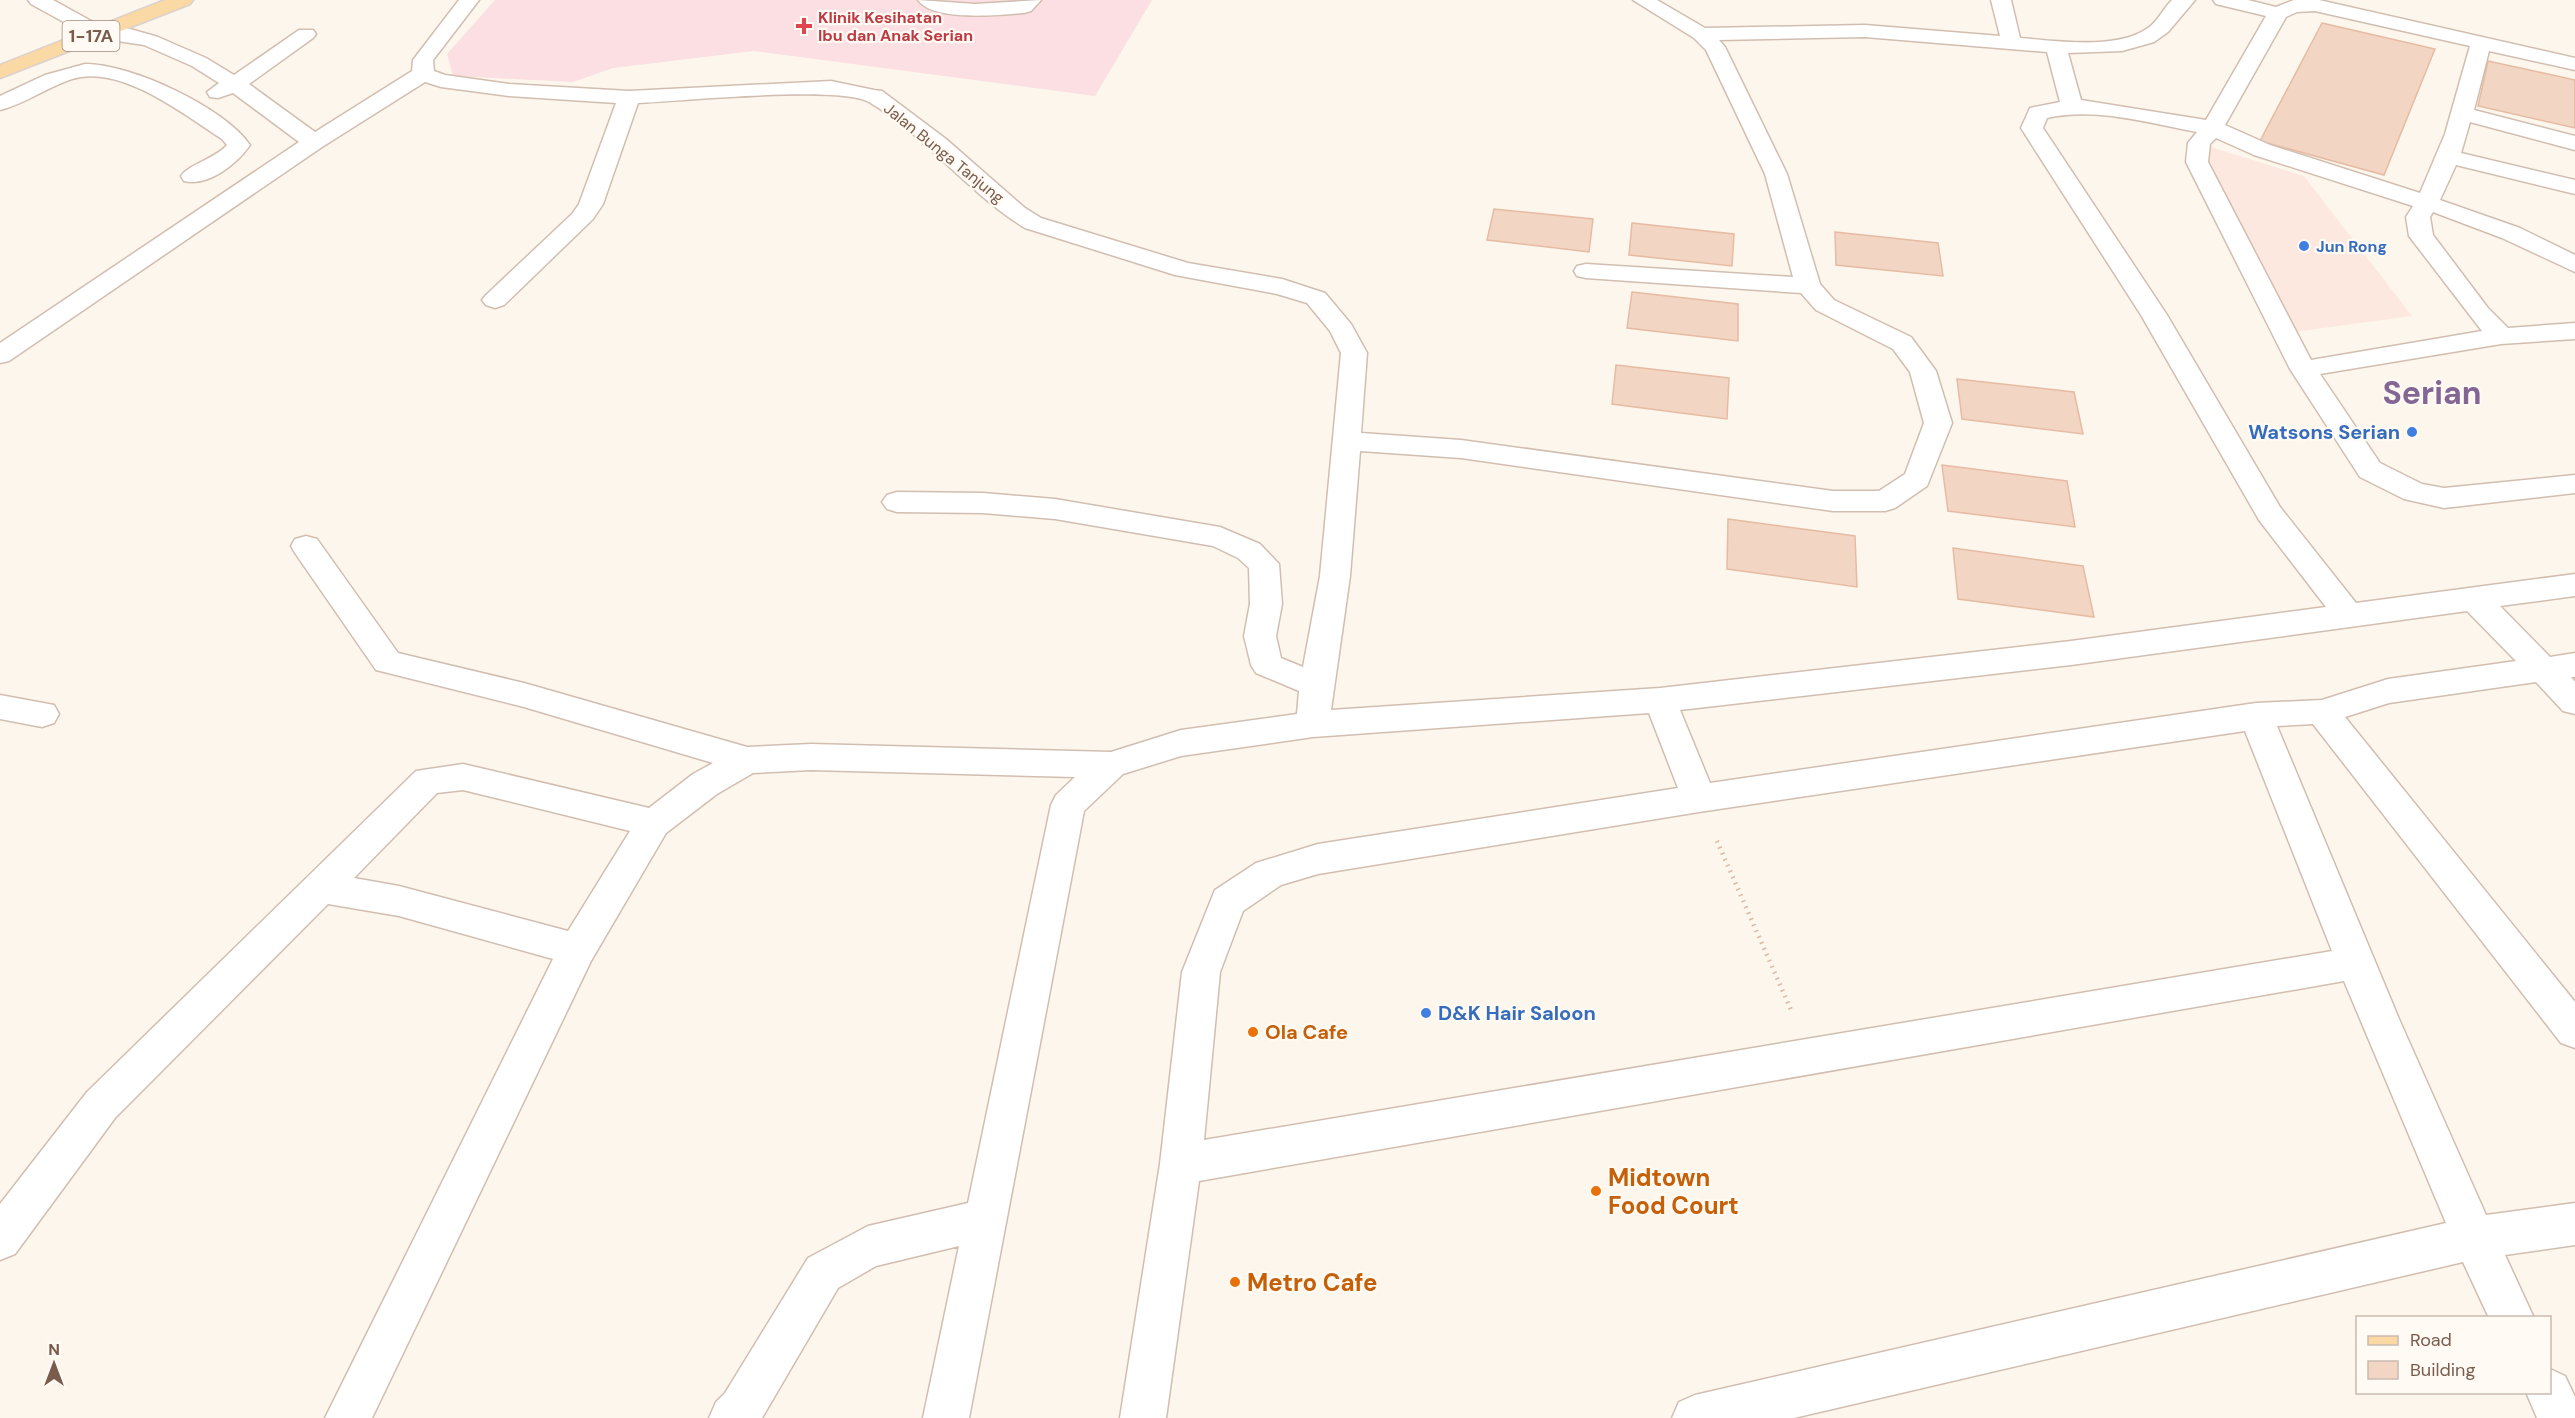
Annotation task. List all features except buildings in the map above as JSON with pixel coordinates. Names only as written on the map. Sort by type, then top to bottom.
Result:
[{"type":"main road","name":"1-17A","points":[[0,72],[183,0]]},
{"type":"street","points":[[38,0],[98,33],[129,35],[151,41],[199,62],[236,84],[314,142]]},
{"type":"street","points":[[0,355],[314,142],[423,74],[423,60],[469,0]]},
{"type":"street","points":[[928,0],[945,7],[1005,9],[1024,7],[1031,0]]},
{"type":"street","points":[[1347,441],[1461,449],[1718,487],[1833,501],[1885,501],[1917,479],[1938,423],[1923,370],[1902,343],[1825,306],[1808,286],[1776,174],[1715,47],[1701,34],[1643,0]]},
{"type":"street","points":[[2001,0],[2012,45]]},
{"type":"street","points":[[1701,34],[1865,31],[2056,47],[2131,43],[2157,32],[2177,4],[2185,0]]},
{"type":"street","points":[[2223,0],[2278,13]]},
{"type":"street","points":[[2575,64],[2315,5],[2294,6],[2278,13],[2212,128],[2199,143],[2197,162],[2303,369],[2370,470],[2414,492],[2444,498],[2575,484]]},
{"type":"street","points":[[183,107],[236,84],[306,34]]},
{"type":"street","points":[[2481,44],[2447,156],[2428,203],[2418,217],[2421,237],[2479,313],[2501,336]]},
{"type":"street","points":[[2056,47],[2072,105]]},
{"type":"street","points":[[0,104],[57,79],[85,70],[109,71],[125,76],[230,134],[239,145],[232,156],[192,176]]},
{"type":"street","name":"Jalan Bunga Tanjung","points":[[423,74],[441,81],[509,90],[629,97],[831,87],[874,96],[938,144],[1017,213],[1033,223],[1184,270],[1282,287],[1316,298],[1342,329],[1354,353],[1335,576],[1316,685],[1313,724]]},
{"type":"street","points":[[495,300],[581,219],[591,204],[629,97]]},
{"type":"street","points":[[2350,617],[2269,513],[2154,315],[2032,128],[2038,113],[2072,105],[2133,113],[2212,128],[2262,150],[2428,203],[2511,233],[2575,265]]},
{"type":"street","points":[[2460,113],[2575,143]]},
{"type":"street","points":[[2447,156],[2575,187]]},
{"type":"street","points":[[1586,271],[1808,286]]},
{"type":"street","points":[[2303,369],[2501,336],[2575,331]]},
{"type":"street","points":[[897,502],[983,503],[1055,509],[1220,537],[1249,551],[1264,564],[1266,604],[1260,636],[1267,665],[1316,685]]},
{"type":"street","points":[[306,546],[387,662],[570,708],[747,760],[811,757],[1112,765],[1181,743],[1313,724],[1660,700],[2071,653],[2575,585]]},
{"type":"street","points":[[2474,599],[2559,668],[2575,702]]},
{"type":"street","points":[[1143,1418],[1181,1164],[1201,972],[1228,900],[1269,874],[1318,859],[1698,798],[2256,716],[2290,712],[2322,712],[2388,691],[2559,668]]},
{"type":"street","points":[[1660,700],[1698,798]]},
{"type":"street","points":[[0,707],[42,714]]},
{"type":"street","points":[[2322,712],[2575,1030]]},
{"type":"street","points":[[2256,716],[2355,963],[2474,1238],[2512,1316]]},
{"type":"street","points":[[348,1418],[577,950],[654,823],[705,784],[747,760]]},
{"type":"street","points":[[946,1418],[1068,806],[1112,765]]},
{"type":"street","points":[[0,1239],[101,1105],[428,782],[463,777],[654,823]]},
{"type":"street","points":[[320,887],[399,900],[577,950]]},
{"type":"street","points":[[1181,1164],[1812,1058],[2355,963]]},
{"type":"street","points":[[732,1418],[741,1409],[823,1273],[868,1247],[986,1219]]},
{"type":"street","points":[[1695,1418],[2474,1238],[2575,1224]]},
{"type":"street","points":[[2549,1394],[2561,1418]]},
{"type":"path","points":[[1698,798],[1812,1058]]},
{"type":"shaded area","name":"Klinik Kesihatan Ibu dan Anak Serian","points":[[495,0],[1152,0],[1095,96],[754,51],[613,68],[573,82],[453,76],[447,54]]},
{"type":"shaded area","name":"Jun Rong","points":[[2211,147],[2304,176],[2412,316],[2294,332],[2198,149]]},
{"type":"place","name":"Klinik Kesihatan Ibu dan Anak Serian","points":[[804,26]]},
{"type":"place","name":"Jun Rong","points":[[2304,246]]},
{"type":"place","name":"Watsons Serian","points":[[2412,432]]},
{"type":"place","name":"D&K Hair Saloon","points":[[1426,1013]]},
{"type":"place","name":"Ola Cafe","points":[[1253,1032]]},
{"type":"place","name":"Midtown Food Court","points":[[1596,1191]]},
{"type":"place","name":"Metro Cafe","points":[[1235,1282]]},
{"type":"district","name":"Serian","points":[[2432,393]]}]
